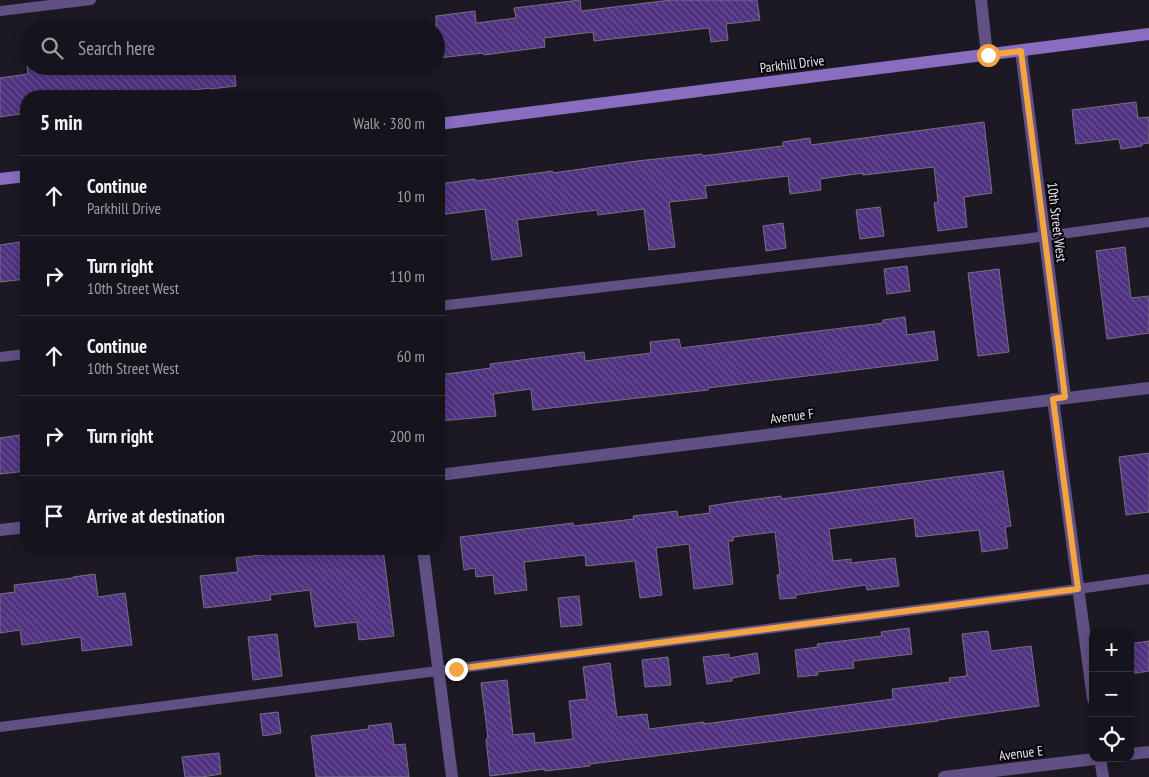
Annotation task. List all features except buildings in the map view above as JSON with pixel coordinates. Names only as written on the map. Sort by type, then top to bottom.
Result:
[{"type":"street","points":[[981,0],[988,55]]},
{"type":"street","name":"Parkhill Drive","points":[[445,123],[1149,34]]},
{"type":"street","name":"10th Street West","points":[[1021,51],[1044,236],[1078,589],[1089,672]]},
{"type":"street","points":[[0,179],[20,177]]},
{"type":"street","name":"Avenue F","points":[[445,474],[1149,388]]},
{"type":"street","points":[[0,530],[20,528]]},
{"type":"street","points":[[424,555],[452,777]]},
{"type":"street","points":[[1134,754],[1149,752]]},
{"type":"street","name":"Avenue E","points":[[944,777],[1089,759]]},
{"type":"street","points":[[1101,762],[1103,777]]},
{"type":"lane","points":[[0,11],[91,0]]},
{"type":"lane","points":[[445,305],[1044,236],[1149,222]]},
{"type":"lane","points":[[0,357],[20,355]]},
{"type":"lane","points":[[0,727],[1149,579]]},
{"type":"route","points":[[456,669],[1078,589],[1053,399],[1065,397],[1021,51],[988,55]]}]
